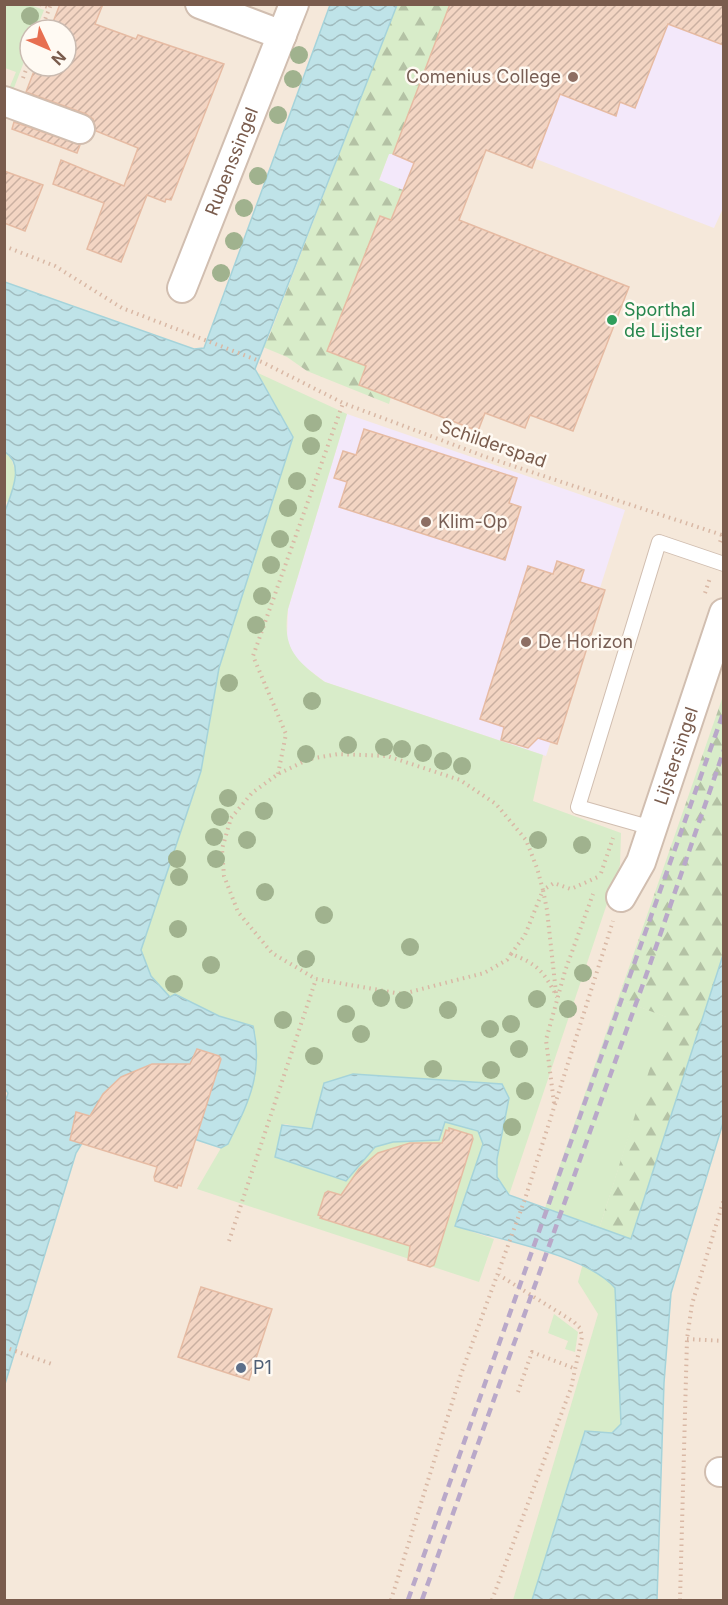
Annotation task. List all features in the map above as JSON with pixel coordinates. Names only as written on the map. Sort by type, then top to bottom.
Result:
[{"type":"street","points":[[200,4],[282,35]]},
{"type":"street","name":"Rubenssingel","points":[[182,288],[294,4]]},
{"type":"street","points":[[4,100],[81,129]]},
{"type":"street","name":"Lijstersingel","points":[[621,897],[640,862],[723,613]]},
{"type":"lane","points":[[652,828],[578,807],[659,542],[723,564]]},
{"type":"path","points":[[40,4],[50,6]]},
{"type":"path","name":"Schilderspad","points":[[4,246],[55,266],[122,308],[262,362],[343,403],[486,457],[723,535]]},
{"type":"path","points":[[278,774],[285,734],[253,656],[343,403]]},
{"type":"path","points":[[557,997],[547,910],[543,890],[526,840],[496,804],[460,780],[387,756],[338,754],[309,759],[278,774],[252,793],[231,818],[222,849],[224,876],[238,912],[273,953],[316,979],[402,994],[484,973],[507,960],[525,935],[543,890],[554,882],[572,890],[600,876]]},
{"type":"path","points":[[554,1107],[546,1040],[557,997],[614,837],[621,839]]},
{"type":"path","points":[[391,1600],[461,1374],[500,1275],[621,897]]},
{"type":"path","points":[[511,954],[528,960],[543,971],[557,997]]},
{"type":"path","points":[[229,1241],[316,979]]},
{"type":"path","points":[[680,1600],[687,1339],[692,1304],[723,1199]]},
{"type":"path","points":[[492,1600],[571,1388],[582,1341],[580,1328],[541,1300],[500,1275]]},
{"type":"path","points":[[687,1339],[723,1341]]},
{"type":"path","points":[[4,1347],[52,1364]]},
{"type":"path","points":[[519,1392],[532,1352],[576,1369]]},
{"type":"shaded area","points":[[5,5],[723,5],[723,1600],[5,1600]]},
{"type":"shaded area","name":"Comenius College","points":[[450,5],[723,5],[724,206],[714,228],[536,159],[486,150],[459,220],[400,198],[402,190],[379,181],[389,153],[393,154]]},
{"type":"shaded area","points":[[347,414],[625,510],[546,756],[325,682],[300,663],[292,652],[287,638],[288,609]]},
{"type":"green space","points":[[4,5],[30,5],[44,10],[41,18],[18,18],[18,77],[12,93],[8,91],[16,72],[5,68]]},
{"type":"green space","points":[[397,5],[450,5],[393,154],[389,154],[379,180],[403,190],[391,220],[380,216],[327,351],[366,366],[359,385],[391,397],[389,404],[307,371],[287,357],[263,347]]},
{"type":"green space","points":[[258,373],[347,414],[288,609],[287,634],[293,652],[299,660],[325,682],[543,755],[533,801],[621,833],[620,865],[509,1195],[497,1177],[501,1084],[353,1074],[324,1083],[312,1130],[282,1125],[275,1157],[345,1181],[375,1147],[393,1142],[439,1140],[445,1122],[478,1131],[483,1144],[455,1226],[494,1239],[479,1282],[197,1189],[221,1148],[228,1144],[248,1101],[256,1058],[252,1026],[219,1016],[175,994],[170,997],[151,976],[141,950],[201,771],[219,668],[293,437]]},
{"type":"green space","points":[[5,452],[10,455],[17,476],[8,502],[5,501]]},
{"type":"green space","points":[[723,696],[723,955],[631,1240],[599,1229],[666,1017],[618,999]]},
{"type":"green space","points":[[618,999],[667,1017],[599,1229],[545,1208]]},
{"type":"green space","points":[[583,1263],[605,1276],[615,1288],[621,1424],[612,1433],[585,1432],[532,1600],[513,1600],[598,1314],[578,1282]]},
{"type":"green space","points":[[554,1314],[578,1332],[575,1352],[565,1349],[568,1341],[548,1333]]},
{"type":"water","points":[[330,5],[397,5],[255,369],[293,437],[219,668],[201,771],[141,950],[151,976],[170,997],[175,994],[219,1016],[253,1026],[257,1059],[252,1088],[228,1144],[221,1148],[191,1138],[118,1084],[76,1153],[5,1384],[4,1106],[8,1093],[4,1087],[4,514],[15,481],[15,465],[5,452],[5,282],[194,349],[204,348]]},
{"type":"water","points":[[723,955],[723,1123],[671,1293],[664,1383],[657,1600],[532,1600],[585,1431],[612,1433],[621,1424],[615,1288],[602,1276],[564,1258],[455,1226],[483,1144],[478,1131],[445,1122],[439,1140],[393,1142],[375,1147],[346,1181],[275,1157],[282,1125],[312,1129],[324,1083],[353,1074],[502,1084],[509,1098],[497,1159],[497,1177],[509,1195],[631,1239]]},
{"type":"building","points":[[60,4],[103,4],[95,24],[136,39],[138,35],[224,64],[171,200],[166,199],[165,202],[147,195],[121,262],[87,249],[104,203],[53,184],[61,160],[124,186],[138,148],[96,131],[93,119],[86,114],[26,92],[31,78],[78,78],[78,18],[55,18]]},
{"type":"building","points":[[450,4],[723,4],[723,45],[668,24],[635,108],[620,102],[616,116],[560,94],[532,168],[486,150],[459,220],[629,287],[573,431],[530,415],[525,428],[485,413],[478,431],[359,385],[366,366],[327,351],[380,216],[391,220],[414,163],[393,154]]},
{"type":"building","points":[[14,122],[80,145],[77,153],[12,129]]},
{"type":"building","points":[[4,171],[43,185],[25,231],[4,223]]},
{"type":"building","points":[[364,429],[517,478],[509,503],[521,507],[505,560],[339,507],[347,482],[334,478],[343,451],[356,455]]},
{"type":"building","points":[[557,561],[584,570],[580,582],[605,590],[557,744],[538,738],[528,748],[501,740],[504,727],[480,719],[528,566],[553,574]]},
{"type":"building","points":[[197,1049],[219,1056],[221,1059],[181,1186],[178,1185],[177,1188],[155,1181],[157,1167],[70,1140],[76,1112],[90,1116],[103,1094],[121,1077],[152,1064],[190,1064]]},
{"type":"building","points":[[449,1128],[472,1135],[473,1139],[434,1265],[430,1267],[408,1260],[410,1246],[320,1218],[321,1216],[318,1215],[325,1193],[328,1191],[341,1195],[359,1169],[378,1153],[410,1143],[442,1143],[446,1130],[449,1131]]},
{"type":"building","points":[[201,1287],[272,1309],[249,1380],[178,1357]]},
{"type":"railway","points":[[408,1600],[724,711]]},
{"type":"railway","points":[[422,1600],[648,970],[724,750]]},
{"type":"place","name":"Comenius College","points":[[573,77]]},
{"type":"place","name":"Sporthal de Lijster","points":[[612,320]]},
{"type":"place","name":"Klim-Op","points":[[426,522]]},
{"type":"place","name":"De Horizon","points":[[526,642]]},
{"type":"place","name":"P1","points":[[241,1368]]}]
